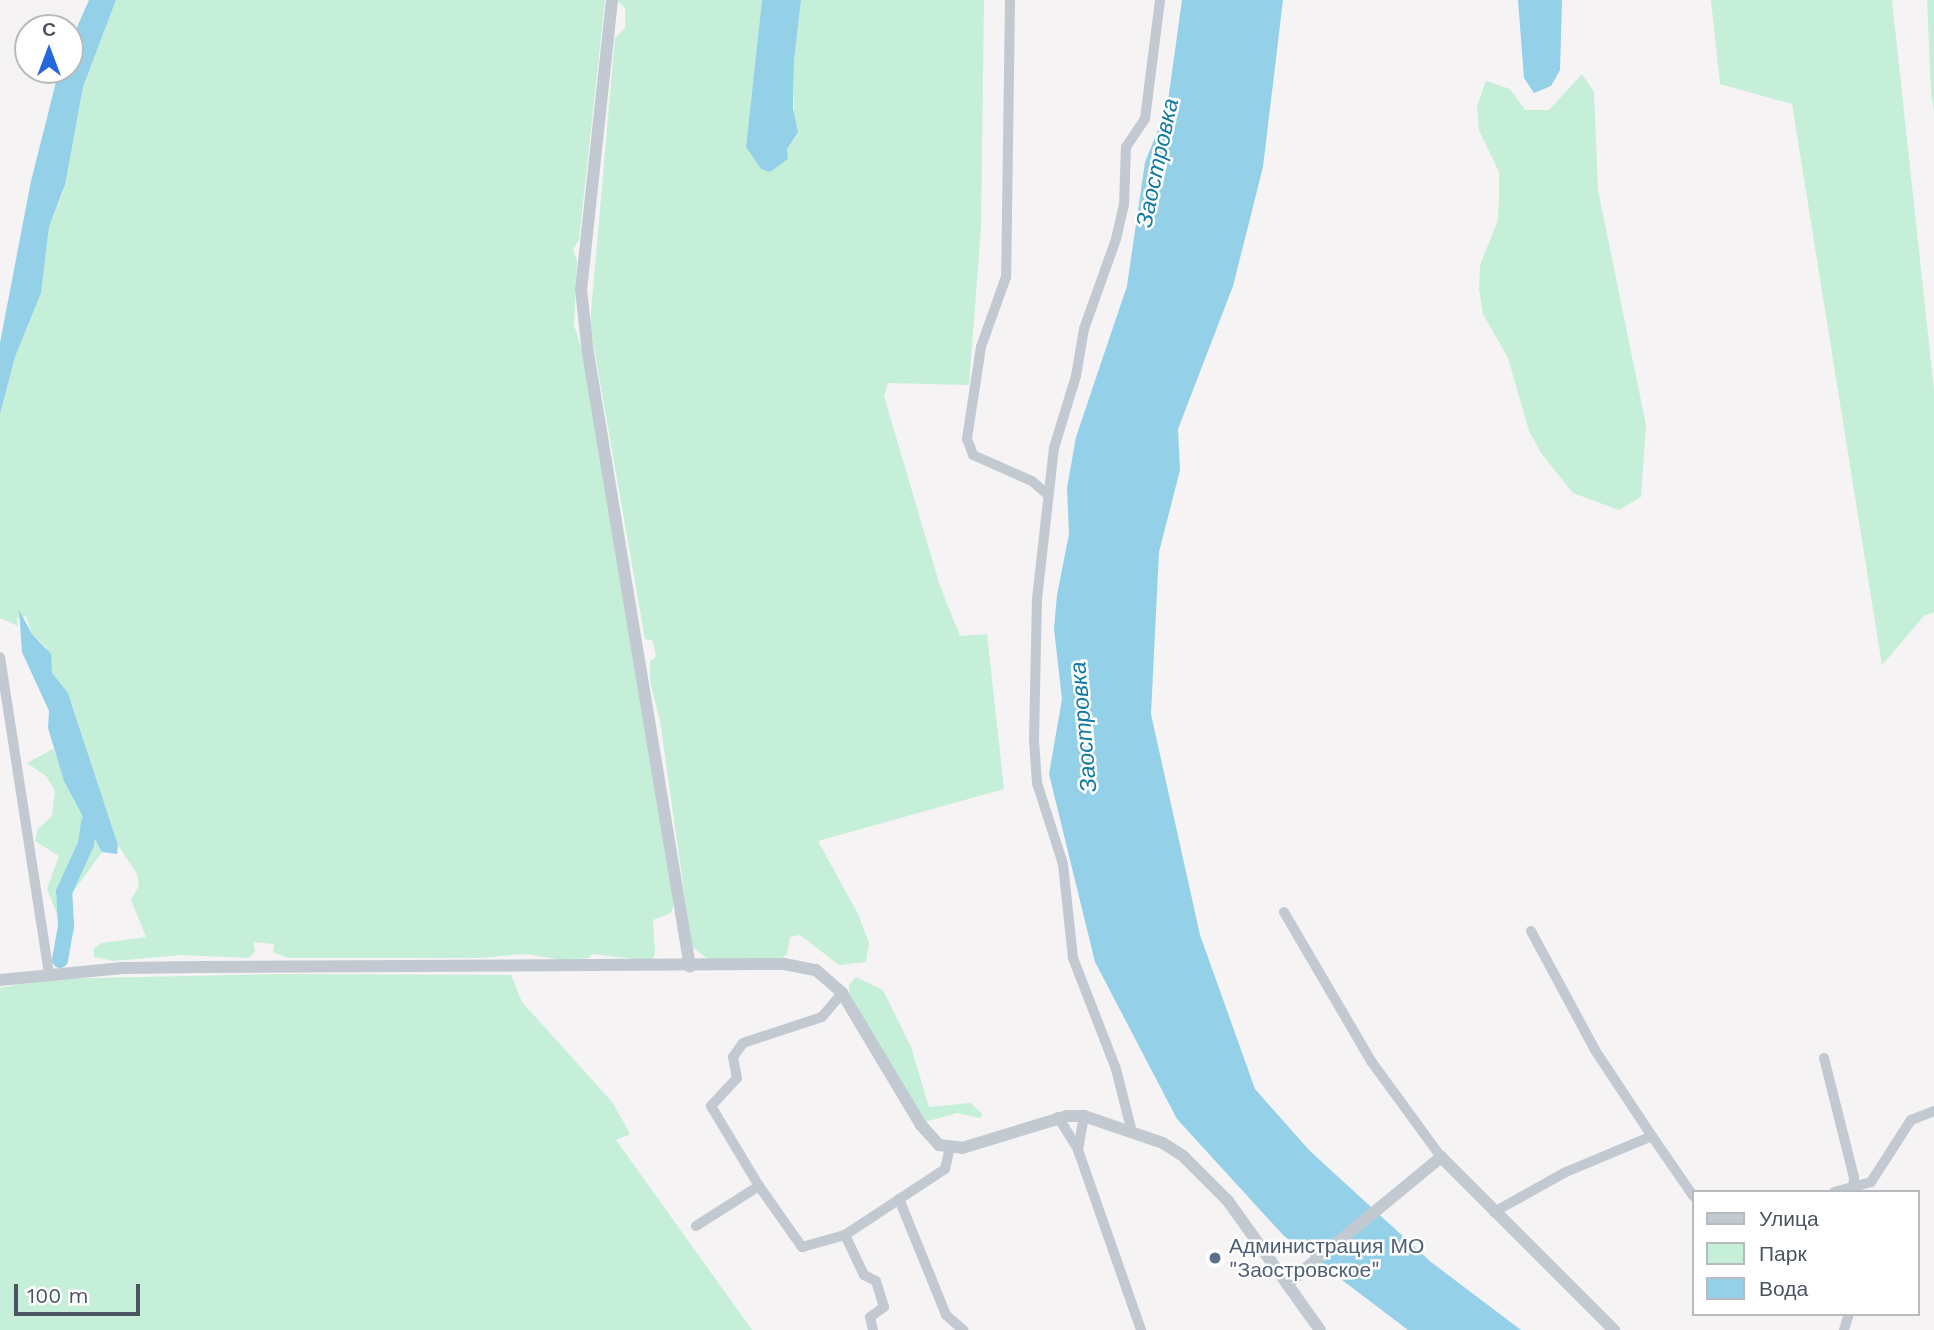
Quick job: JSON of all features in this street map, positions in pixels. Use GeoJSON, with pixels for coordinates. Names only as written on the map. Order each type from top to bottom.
{"type":"FeatureCollection","features":[{"type":"Feature","properties":{"kind":"street"},"geometry":{"type":"LineString","coordinates":[[612,0],[581,289],[588,353],[690,967]]}},
{"type":"Feature","properties":{"kind":"street"},"geometry":{"type":"LineString","coordinates":[[1010,0],[1006,277],[981,347],[967,439],[973,455],[1032,481],[1048,495]]}},
{"type":"Feature","properties":{"kind":"street"},"geometry":{"type":"LineString","coordinates":[[1132,1132],[1116,1069],[1073,958],[1063,864],[1037,783],[1037,599],[1058,425],[1124,205],[1126,146],[1145,119],[1160,0]]}},
{"type":"Feature","properties":{"kind":"street"},"geometry":{"type":"LineString","coordinates":[[0,657],[49,973]]}},
{"type":"Feature","properties":{"kind":"street"},"geometry":{"type":"LineString","coordinates":[[1284,912],[1371,1061],[1441,1157],[1614,1330]]}},
{"type":"Feature","properties":{"kind":"street"},"geometry":{"type":"LineString","coordinates":[[1531,931],[1595,1050],[1692,1194]]}},
{"type":"Feature","properties":{"kind":"street"},"geometry":{"type":"LineString","coordinates":[[0,980],[49,973],[202,967],[802,967],[828,978],[842,993],[921,1125],[939,1145],[950,1148],[1058,1117],[1084,1116],[1132,1132],[1184,1156],[1228,1201],[1320,1330]]}},
{"type":"Feature","properties":{"kind":"street"},"geometry":{"type":"LineString","coordinates":[[842,993],[822,1017],[743,1043],[733,1057],[737,1078],[711,1106],[759,1186],[802,1247],[845,1235],[945,1169],[950,1148]]}},
{"type":"Feature","properties":{"kind":"street"},"geometry":{"type":"LineString","coordinates":[[1824,1058],[1854,1177],[1853,1189],[1871,1182],[1911,1120],[1934,1111]]}},
{"type":"Feature","properties":{"kind":"street"},"geometry":{"type":"LineString","coordinates":[[1078,1150],[1084,1116]]}},
{"type":"Feature","properties":{"kind":"street"},"geometry":{"type":"LineString","coordinates":[[1058,1117],[1078,1150],[1141,1330]]}},
{"type":"Feature","properties":{"kind":"street"},"geometry":{"type":"LineString","coordinates":[[1494,1212],[1566,1172],[1652,1136]]}},
{"type":"Feature","properties":{"kind":"street"},"geometry":{"type":"LineString","coordinates":[[1287,1284],[1441,1157]]}},
{"type":"Feature","properties":{"kind":"street"},"geometry":{"type":"LineString","coordinates":[[696,1226],[759,1186]]}},
{"type":"Feature","properties":{"kind":"street"},"geometry":{"type":"LineString","coordinates":[[899,1199],[946,1315],[963,1330]]}},
{"type":"Feature","properties":{"kind":"street"},"geometry":{"type":"LineString","coordinates":[[845,1235],[864,1275],[876,1281],[884,1307],[870,1317],[873,1330]]}},
{"type":"Feature","properties":{"kind":"green space"},"geometry":{"type":"Polygon","coordinates":[[[116,0],[605,0],[579,240],[573,249],[577,260],[574,325],[583,354],[674,904],[671,913],[653,920],[655,953],[652,961],[592,954],[589,958],[563,960],[525,954],[481,958],[288,958],[273,952],[274,944],[253,942],[255,951],[249,958],[181,955],[114,961],[94,957],[94,948],[102,943],[146,937],[131,900],[139,886],[137,874],[118,845],[71,701],[52,673],[46,647],[32,634],[26,616],[17,618],[18,626],[0,618],[0,414],[15,357],[41,293],[49,227],[63,193],[83,87],[116,0]]]}},
{"type":"Feature","properties":{"kind":"green space"},"geometry":{"type":"Polygon","coordinates":[[[616,0],[762,0],[746,147],[761,169],[787,149],[794,136],[794,61],[801,0],[984,0],[981,228],[969,385],[888,383],[884,396],[940,586],[960,636],[987,634],[1004,789],[818,841],[858,914],[869,943],[866,962],[839,965],[800,935],[790,937],[787,954],[781,959],[708,959],[692,947],[660,721],[650,681],[650,661],[656,657],[653,641],[645,639],[590,324],[615,38],[625,28],[625,8],[616,0]]]}},
{"type":"Feature","properties":{"kind":"green space"},"geometry":{"type":"Polygon","coordinates":[[[1711,0],[1892,0],[1934,390],[1934,612],[1924,616],[1882,665],[1792,104],[1720,84],[1711,0]]]}},
{"type":"Feature","properties":{"kind":"green space"},"geometry":{"type":"Polygon","coordinates":[[[1927,0],[1934,0],[1934,113],[1931,91],[1927,0]]]}},
{"type":"Feature","properties":{"kind":"green space"},"geometry":{"type":"Polygon","coordinates":[[[1582,74],[1594,92],[1598,190],[1646,425],[1641,497],[1619,510],[1573,493],[1541,453],[1529,431],[1508,358],[1483,314],[1479,289],[1480,265],[1498,220],[1499,196],[1499,172],[1479,130],[1477,106],[1486,81],[1510,89],[1525,110],[1549,110],[1582,74]]]}},
{"type":"Feature","properties":{"kind":"green space"},"geometry":{"type":"Polygon","coordinates":[[[53,749],[102,852],[57,914],[47,889],[59,856],[35,841],[38,829],[52,816],[55,791],[46,776],[27,763],[53,749]]]}},
{"type":"Feature","properties":{"kind":"green space"},"geometry":{"type":"Polygon","coordinates":[[[281,974],[511,975],[522,1002],[613,1103],[630,1134],[616,1140],[752,1330],[0,1330],[0,988],[48,979],[281,974]]]}},
{"type":"Feature","properties":{"kind":"green space"},"geometry":{"type":"Polygon","coordinates":[[[856,977],[883,990],[911,1047],[929,1107],[970,1103],[983,1114],[980,1118],[957,1113],[925,1122],[850,996],[849,985],[856,977]]]}},
{"type":"Feature","properties":{"kind":"water"},"geometry":{"type":"Polygon","coordinates":[[[89,0],[116,0],[83,87],[65,185],[49,227],[41,293],[15,357],[0,414],[0,343],[31,181],[55,84],[84,84],[83,14],[89,0]]]}},
{"type":"Feature","properties":{"kind":"water"},"geometry":{"type":"Polygon","coordinates":[[[762,0],[801,0],[794,61],[793,108],[798,132],[787,149],[788,159],[770,172],[761,169],[746,147],[762,0]]]}},
{"type":"Feature","properties":{"kind":"water","name":"Заостровка"},"geometry":{"type":"Polygon","coordinates":[[[1182,0],[1283,0],[1263,167],[1233,286],[1178,429],[1180,470],[1159,552],[1151,714],[1200,935],[1255,1089],[1310,1151],[1431,1262],[1521,1330],[1408,1330],[1284,1236],[1177,1119],[1095,962],[1049,774],[1062,699],[1054,629],[1057,595],[1069,534],[1067,488],[1076,437],[1127,286],[1145,162],[1167,108],[1182,0]]]}},
{"type":"Feature","properties":{"kind":"water"},"geometry":{"type":"Polygon","coordinates":[[[1518,0],[1562,0],[1560,70],[1551,86],[1534,93],[1524,78],[1518,0]]]}},
{"type":"Feature","properties":{"kind":"water"},"geometry":{"type":"Polygon","coordinates":[[[19,610],[32,634],[51,654],[52,673],[68,693],[118,845],[117,854],[102,852],[64,781],[48,728],[49,711],[22,652],[19,610]]]}},
{"type":"Feature","properties":{"kind":"waterway"},"geometry":{"type":"LineString","coordinates":[[60,960],[66,926],[64,892],[86,844],[89,822]]}},
{"type":"Feature","properties":{"kind":"place","name":"Администрация МО \"Заостровское\""},"geometry":{"type":"Point","coordinates":[1215,1258]}}]}
